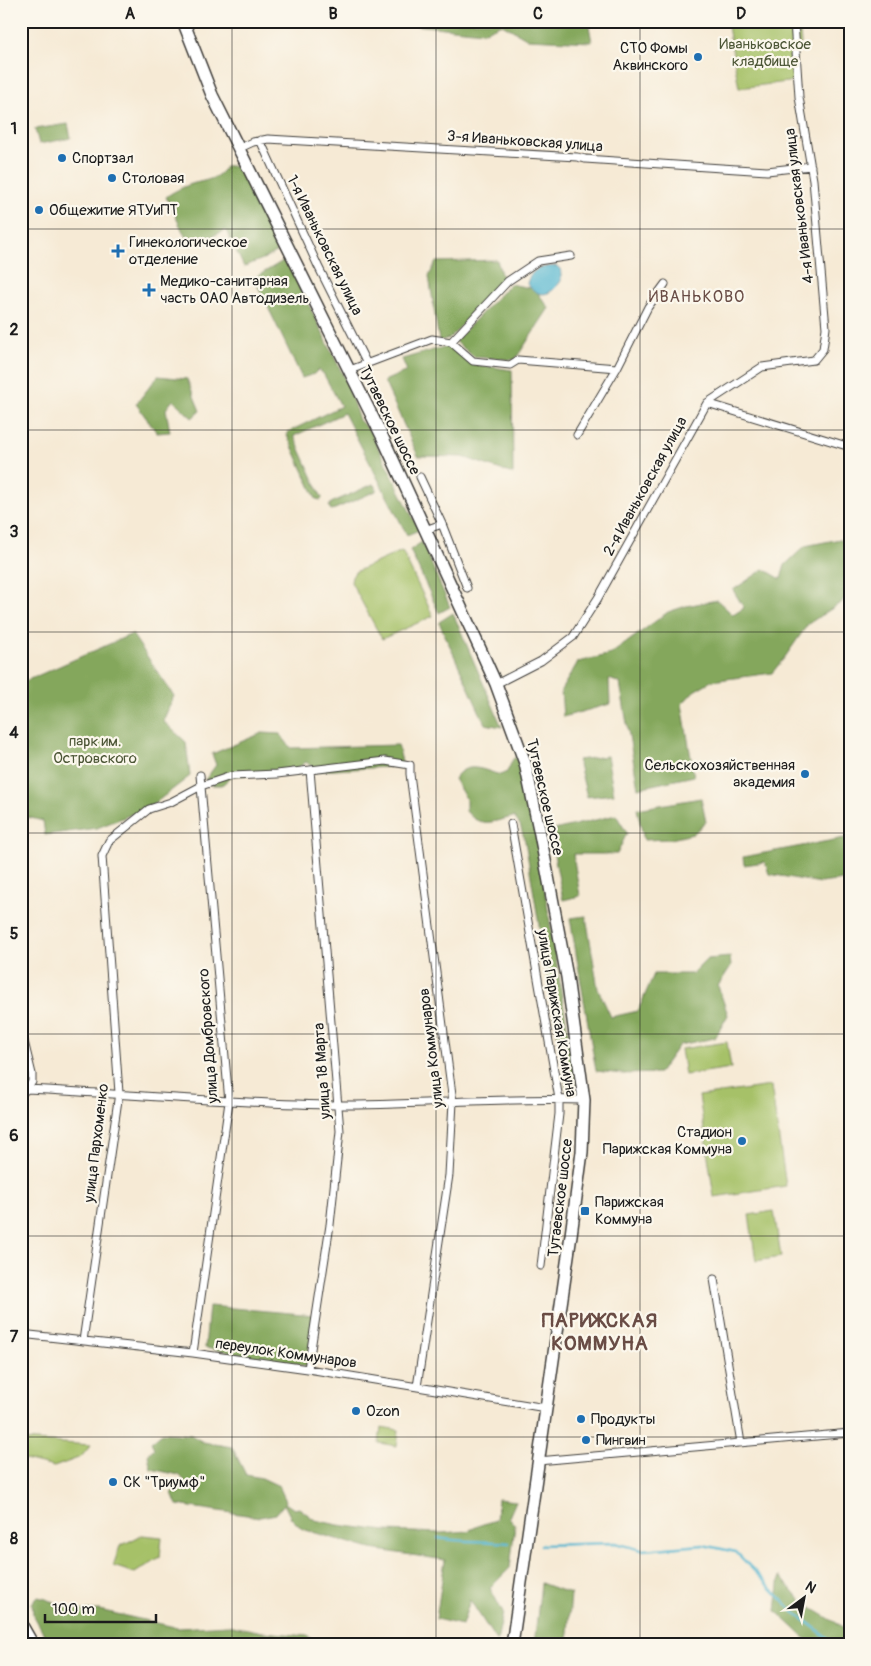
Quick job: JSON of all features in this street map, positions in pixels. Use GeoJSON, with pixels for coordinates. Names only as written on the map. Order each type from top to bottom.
{"type":"FeatureCollection","features":[{"type":"Feature","properties":{"kind":"main road","name":"Тутаевское шоссе"},"geometry":{"type":"LineString","coordinates":[[183,21],[208,86],[350,370],[496,684],[525,763],[538,822],[567,977],[584,1100],[582,1152],[512,1645]]}},
{"type":"Feature","properties":{"kind":"main road"},"geometry":{"type":"LineString","coordinates":[[21,1624],[33,1645]]}},
{"type":"Feature","properties":{"kind":"street","name":"4-я Иваньковская улица"},"geometry":{"type":"LineString","coordinates":[[794,21],[799,97],[811,166],[826,328]]}},
{"type":"Feature","properties":{"kind":"street","name":"3-я Иваньковская улица"},"geometry":{"type":"LineString","coordinates":[[238,149],[260,140],[577,157],[767,171],[811,166]]}},
{"type":"Feature","properties":{"kind":"street","name":"1-я Иваньковская улица"},"geometry":{"type":"LineString","coordinates":[[260,140],[318,266],[366,362]]}},
{"type":"Feature","properties":{"kind":"street"},"geometry":{"type":"LineString","coordinates":[[451,342],[508,281],[538,261],[571,256]]}},
{"type":"Feature","properties":{"kind":"street"},"geometry":{"type":"LineString","coordinates":[[577,435],[617,368],[648,307],[665,284]]}},
{"type":"Feature","properties":{"kind":"street","name":"2-я Иваньковская улица"},"geometry":{"type":"LineString","coordinates":[[496,684],[541,661],[573,636],[598,598],[707,403],[762,366],[814,360],[823,349],[826,328]]}},
{"type":"Feature","properties":{"kind":"street"},"geometry":{"type":"LineString","coordinates":[[350,370],[366,362],[432,339],[451,342],[473,361],[510,365],[518,360],[617,368]]}},
{"type":"Feature","properties":{"kind":"street"},"geometry":{"type":"LineString","coordinates":[[707,403],[850,448]]}},
{"type":"Feature","properties":{"kind":"street"},"geometry":{"type":"LineString","coordinates":[[420,476],[442,524],[467,588]]}},
{"type":"Feature","properties":{"kind":"street"},"geometry":{"type":"LineString","coordinates":[[426,530],[442,524]]}},
{"type":"Feature","properties":{"kind":"street","name":"улица Коммунаров"},"geometry":{"type":"LineString","coordinates":[[310,770],[385,761],[410,766],[452,1102],[449,1176],[417,1387]]}},
{"type":"Feature","properties":{"kind":"street"},"geometry":{"type":"LineString","coordinates":[[200,786],[232,776],[310,770]]}},
{"type":"Feature","properties":{"kind":"street","name":"улица 18 Марта"},"geometry":{"type":"LineString","coordinates":[[308,1369],[330,1225],[340,1131],[310,770]]}},
{"type":"Feature","properties":{"kind":"street","name":"улица Домбровского"},"geometry":{"type":"LineString","coordinates":[[193,1353],[229,1102],[200,775]]}},
{"type":"Feature","properties":{"kind":"street","name":"улица Пархоменко"},"geometry":{"type":"LineString","coordinates":[[83,1342],[119,1094],[102,856],[109,841],[149,809],[171,802],[200,786]]}},
{"type":"Feature","properties":{"kind":"street","name":"улица Парижская Коммуна"},"geometry":{"type":"LineString","coordinates":[[511,824],[559,1100],[559,1114],[541,1266]]}},
{"type":"Feature","properties":{"kind":"street"},"geometry":{"type":"LineString","coordinates":[[21,1029],[32,1074],[32,1082],[24,1092]]}},
{"type":"Feature","properties":{"kind":"street"},"geometry":{"type":"LineString","coordinates":[[24,1092],[119,1094],[229,1102],[339,1105],[584,1100]]}},
{"type":"Feature","properties":{"kind":"street"},"geometry":{"type":"LineString","coordinates":[[714,1279],[741,1443]]}},
{"type":"Feature","properties":{"kind":"street","name":"переулок Коммунаров"},"geometry":{"type":"LineString","coordinates":[[21,1334],[193,1353],[308,1369],[546,1408]]}},
{"type":"Feature","properties":{"kind":"street"},"geometry":{"type":"LineString","coordinates":[[538,1461],[850,1433]]}},
{"type":"Feature","properties":{"kind":"green space"},"geometry":{"type":"Polygon","coordinates":[[[588,21],[592,42],[528,39],[502,24],[483,32],[385,22],[588,21]]]}},
{"type":"Feature","properties":{"kind":"green space","name":"Иваньковское кладбище"},"geometry":{"type":"Polygon","coordinates":[[[727,21],[799,21],[801,44],[796,52],[795,81],[739,88],[727,21]]]}},
{"type":"Feature","properties":{"kind":"green space"},"geometry":{"type":"Polygon","coordinates":[[[68,124],[71,138],[39,144],[35,129],[68,124]]]}},
{"type":"Feature","properties":{"kind":"green space"},"geometry":{"type":"Polygon","coordinates":[[[226,166],[235,166],[247,183],[249,195],[258,204],[280,249],[244,267],[226,230],[190,246],[166,197],[184,187],[215,177],[226,166]]]}},
{"type":"Feature","properties":{"kind":"green space"},"geometry":{"type":"Polygon","coordinates":[[[497,260],[503,281],[450,338],[439,341],[429,276],[436,262],[497,260]]]}},
{"type":"Feature","properties":{"kind":"green space"},"geometry":{"type":"Polygon","coordinates":[[[283,261],[287,261],[289,264],[346,381],[359,420],[370,431],[419,530],[407,535],[344,413],[294,436],[322,498],[321,500],[316,499],[287,435],[288,432],[341,406],[323,373],[318,370],[314,374],[302,378],[254,278],[283,261]]]}},
{"type":"Feature","properties":{"kind":"green space"},"geometry":{"type":"Polygon","coordinates":[[[510,284],[535,289],[549,308],[515,360],[474,357],[455,341],[510,284]]]}},
{"type":"Feature","properties":{"kind":"green space"},"geometry":{"type":"Polygon","coordinates":[[[451,345],[472,364],[512,370],[513,474],[463,457],[418,456],[384,381],[407,371],[402,359],[451,345]]]}},
{"type":"Feature","properties":{"kind":"green space"},"geometry":{"type":"Polygon","coordinates":[[[158,376],[187,379],[200,411],[192,418],[173,400],[166,409],[170,432],[157,433],[136,404],[158,376]]]}},
{"type":"Feature","properties":{"kind":"green space"},"geometry":{"type":"Polygon","coordinates":[[[373,484],[376,486],[376,491],[335,509],[331,510],[329,507],[331,503],[373,484]]]}},
{"type":"Feature","properties":{"kind":"green space"},"geometry":{"type":"Polygon","coordinates":[[[840,539],[850,549],[850,588],[842,602],[808,624],[772,673],[711,681],[694,691],[682,704],[694,776],[638,788],[620,683],[609,679],[610,704],[563,717],[561,690],[578,662],[611,654],[668,612],[686,606],[717,600],[733,615],[744,608],[733,590],[764,569],[781,579],[785,565],[805,546],[840,539]]]}},
{"type":"Feature","properties":{"kind":"green space"},"geometry":{"type":"Polygon","coordinates":[[[422,542],[450,607],[439,613],[410,550],[422,542]]]}},
{"type":"Feature","properties":{"kind":"green space"},"geometry":{"type":"Polygon","coordinates":[[[402,551],[433,616],[382,639],[351,582],[352,577],[355,572],[402,551]]]}},
{"type":"Feature","properties":{"kind":"green space"},"geometry":{"type":"Polygon","coordinates":[[[453,613],[502,727],[485,724],[439,622],[453,613]]]}},
{"type":"Feature","properties":{"kind":"green space","name":"парк им. Островского"},"geometry":{"type":"Polygon","coordinates":[[[132,634],[174,696],[163,721],[186,742],[190,776],[150,807],[97,828],[45,835],[43,821],[27,817],[21,822],[21,683],[132,634]]]}},
{"type":"Feature","properties":{"kind":"green space"},"geometry":{"type":"Polygon","coordinates":[[[262,733],[280,734],[291,748],[398,745],[403,766],[318,771],[306,762],[294,771],[232,776],[222,785],[212,785],[205,780],[216,765],[212,754],[262,733]]]}},
{"type":"Feature","properties":{"kind":"green space"},"geometry":{"type":"Polygon","coordinates":[[[607,756],[614,794],[587,797],[578,760],[607,756]]]}},
{"type":"Feature","properties":{"kind":"green space"},"geometry":{"type":"Polygon","coordinates":[[[516,757],[521,765],[534,823],[577,1089],[575,1095],[568,1095],[566,1086],[525,841],[520,825],[514,817],[483,822],[472,817],[466,811],[466,799],[454,779],[459,773],[470,768],[482,769],[500,775],[507,772],[513,759],[516,757]]]}},
{"type":"Feature","properties":{"kind":"green space"},"geometry":{"type":"Polygon","coordinates":[[[701,798],[706,822],[693,834],[671,839],[644,840],[637,809],[701,798]]]}},
{"type":"Feature","properties":{"kind":"green space"},"geometry":{"type":"Polygon","coordinates":[[[616,815],[627,833],[617,854],[573,854],[580,896],[563,900],[551,839],[554,830],[616,815]]]}},
{"type":"Feature","properties":{"kind":"green space"},"geometry":{"type":"Polygon","coordinates":[[[850,837],[850,879],[821,883],[769,874],[765,862],[744,865],[743,857],[850,837]]]}},
{"type":"Feature","properties":{"kind":"green space"},"geometry":{"type":"Polygon","coordinates":[[[586,916],[598,989],[611,1017],[638,1011],[654,974],[692,974],[707,959],[730,957],[731,966],[718,986],[728,1015],[715,1038],[679,1045],[659,1073],[623,1074],[596,1071],[570,918],[586,916]]]}},
{"type":"Feature","properties":{"kind":"green space"},"geometry":{"type":"Polygon","coordinates":[[[727,1042],[731,1068],[685,1075],[681,1049],[727,1042]]]}},
{"type":"Feature","properties":{"kind":"green space","name":"Стадион Парижская Коммуна"},"geometry":{"type":"Polygon","coordinates":[[[771,1086],[786,1186],[714,1197],[699,1096],[771,1086]]]}},
{"type":"Feature","properties":{"kind":"green space"},"geometry":{"type":"Polygon","coordinates":[[[774,1211],[781,1257],[756,1261],[749,1215],[774,1211]]]}},
{"type":"Feature","properties":{"kind":"green space"},"geometry":{"type":"Polygon","coordinates":[[[209,1306],[314,1315],[307,1366],[205,1348],[209,1306]]]}},
{"type":"Feature","properties":{"kind":"green space"},"geometry":{"type":"Polygon","coordinates":[[[381,1427],[399,1430],[397,1446],[379,1443],[381,1427]]]}},
{"type":"Feature","properties":{"kind":"green space"},"geometry":{"type":"Polygon","coordinates":[[[162,1433],[191,1435],[203,1442],[232,1447],[246,1475],[262,1478],[279,1486],[286,1501],[285,1503],[294,1509],[299,1508],[315,1520],[338,1525],[386,1531],[441,1533],[468,1531],[496,1520],[498,1499],[516,1501],[509,1517],[515,1525],[510,1568],[490,1588],[503,1613],[497,1642],[470,1600],[462,1625],[436,1619],[445,1560],[371,1549],[302,1529],[291,1518],[284,1504],[276,1514],[260,1517],[177,1505],[172,1493],[185,1481],[179,1475],[151,1469],[148,1455],[154,1448],[151,1442],[162,1433]]]}},
{"type":"Feature","properties":{"kind":"green space"},"geometry":{"type":"Polygon","coordinates":[[[21,1440],[91,1445],[81,1457],[54,1467],[21,1459],[21,1440]]]}},
{"type":"Feature","properties":{"kind":"green space"},"geometry":{"type":"Polygon","coordinates":[[[142,1535],[162,1537],[160,1557],[135,1573],[113,1566],[120,1546],[142,1535]]]}},
{"type":"Feature","properties":{"kind":"green space"},"geometry":{"type":"Polygon","coordinates":[[[780,1576],[803,1603],[850,1631],[850,1645],[812,1645],[776,1611],[780,1576]]]}},
{"type":"Feature","properties":{"kind":"green space"},"geometry":{"type":"Polygon","coordinates":[[[541,1583],[571,1594],[567,1645],[534,1645],[541,1583]]]}},
{"type":"Feature","properties":{"kind":"green space"},"geometry":{"type":"Polygon","coordinates":[[[38,1597],[63,1607],[84,1611],[99,1610],[179,1628],[227,1625],[263,1632],[307,1636],[320,1645],[50,1645],[33,1614],[32,1603],[38,1597]]]}},
{"type":"Feature","properties":{"kind":"water"},"geometry":{"type":"Polygon","coordinates":[[[557,266],[561,270],[561,281],[553,290],[541,294],[527,284],[531,274],[538,269],[557,266]]]}},
{"type":"Feature","properties":{"kind":"waterway"},"geometry":{"type":"LineString","coordinates":[[438,1538],[509,1543]]}},
{"type":"Feature","properties":{"kind":"waterway"},"geometry":{"type":"LineString","coordinates":[[541,1545],[615,1543],[642,1550],[703,1545],[736,1552],[794,1612],[837,1645]]}},
{"type":"Feature","properties":{"kind":"place","name":"СТО Фомы Аквинского"},"geometry":{"type":"Point","coordinates":[698,57]}},
{"type":"Feature","properties":{"kind":"place","name":"Спортзал"},"geometry":{"type":"Point","coordinates":[62,158]}},
{"type":"Feature","properties":{"kind":"place","name":"Столовая"},"geometry":{"type":"Point","coordinates":[112,178]}},
{"type":"Feature","properties":{"kind":"place","name":"Общежитие ЯТУиПТ"},"geometry":{"type":"Point","coordinates":[39,210]}},
{"type":"Feature","properties":{"kind":"place","name":"Гинекологическое отделение"},"geometry":{"type":"Point","coordinates":[118,251]}},
{"type":"Feature","properties":{"kind":"place","name":"Медико-санитарная часть ОАО Автодизель"},"geometry":{"type":"Point","coordinates":[149,290]}},
{"type":"Feature","properties":{"kind":"place","name":"Сельскохозяйственная академия"},"geometry":{"type":"Point","coordinates":[805,774]}},
{"type":"Feature","properties":{"kind":"place","name":"Стадион Парижская Коммуна"},"geometry":{"type":"Point","coordinates":[742,1141]}},
{"type":"Feature","properties":{"kind":"place","name":"Парижская Коммуна"},"geometry":{"type":"Point","coordinates":[585,1211]}},
{"type":"Feature","properties":{"kind":"place","name":"Ozon"},"geometry":{"type":"Point","coordinates":[356,1411]}},
{"type":"Feature","properties":{"kind":"place","name":"Продукты"},"geometry":{"type":"Point","coordinates":[581,1419]}},
{"type":"Feature","properties":{"kind":"place","name":"Пингвин"},"geometry":{"type":"Point","coordinates":[586,1440]}},
{"type":"Feature","properties":{"kind":"place","name":"СК \"Триумф\""},"geometry":{"type":"Point","coordinates":[113,1482]}},
{"type":"Feature","properties":{"kind":"district","name":"ИВАНЬКОВО"},"geometry":{"type":"Point","coordinates":[697,296]}},
{"type":"Feature","properties":{"kind":"district","name":"ПАРИЖСКАЯ КОММУНА"},"geometry":{"type":"Point","coordinates":[600,1332]}}]}
